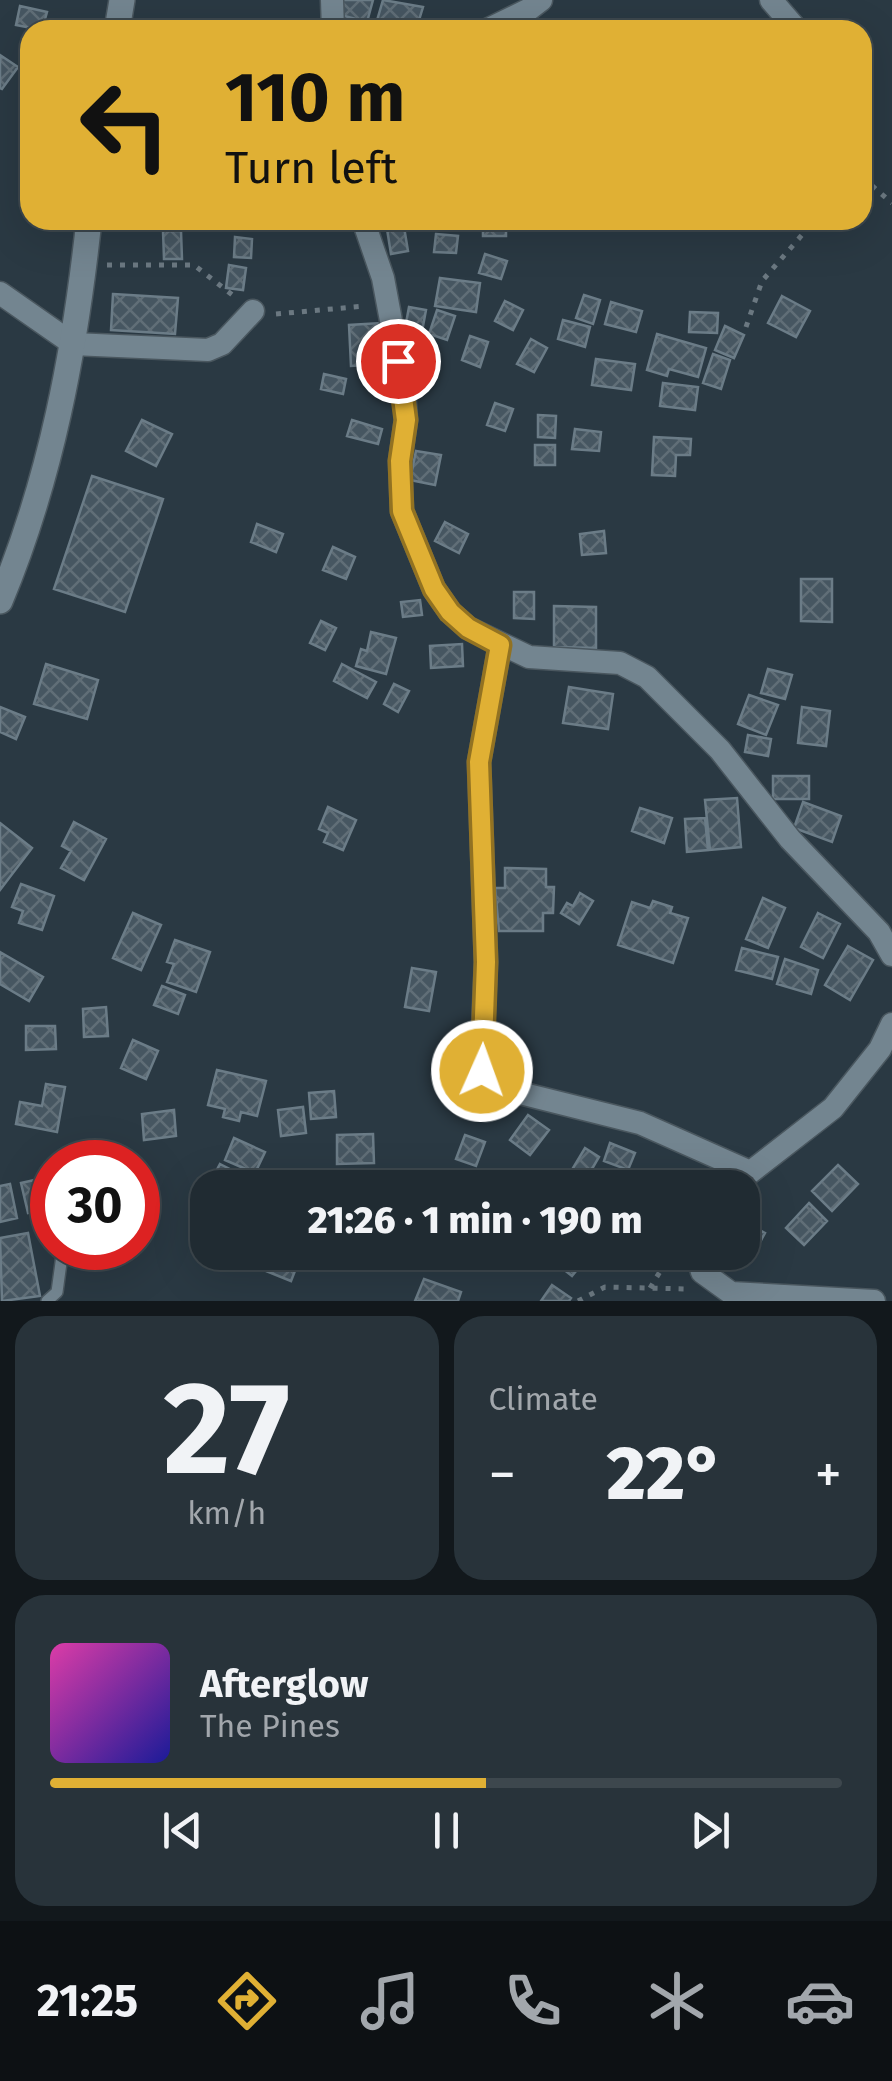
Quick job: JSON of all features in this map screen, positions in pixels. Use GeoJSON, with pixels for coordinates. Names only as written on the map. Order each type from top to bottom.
{"type":"FeatureCollection","features":[{"type":"Feature","properties":{"kind":"main road"},"geometry":{"type":"LineString","coordinates":[[0,601],[47,468],[73,344],[88,230]]}},
{"type":"Feature","properties":{"kind":"street"},"geometry":{"type":"LineString","coordinates":[[508,20],[540,0]]}},
{"type":"Feature","properties":{"kind":"street"},"geometry":{"type":"LineString","coordinates":[[771,0],[788,20]]}},
{"type":"Feature","properties":{"kind":"street"},"geometry":{"type":"LineString","coordinates":[[367,230],[388,302],[405,405],[400,461],[402,511],[434,589],[450,612],[468,628],[529,657],[620,664],[647,677],[720,750],[790,839],[879,932],[892,954]]}},
{"type":"Feature","properties":{"kind":"street"},"geometry":{"type":"LineString","coordinates":[[0,293],[73,344],[208,350],[222,344],[253,311]]}},
{"type":"Feature","properties":{"kind":"street"},"geometry":{"type":"LineString","coordinates":[[500,645],[479,762],[486,962],[482,1071],[492,1086],[640,1123],[723,1170]]}},
{"type":"Feature","properties":{"kind":"street"},"geometry":{"type":"LineString","coordinates":[[751,1170],[834,1108],[861,1076],[892,1024]]}},
{"type":"Feature","properties":{"kind":"street"},"geometry":{"type":"LineString","coordinates":[[701,1270],[730,1293],[874,1301]]}},
{"type":"Feature","properties":{"kind":"lane"},"geometry":{"type":"LineString","coordinates":[[47,1301],[57,1292],[60,1270]]}},
{"type":"Feature","properties":{"kind":"path"},"geometry":{"type":"LineString","coordinates":[[872,187],[892,204]]}},
{"type":"Feature","properties":{"kind":"path"},"geometry":{"type":"LineString","coordinates":[[746,328],[762,282],[806,230]]}},
{"type":"Feature","properties":{"kind":"path"},"geometry":{"type":"LineString","coordinates":[[84,265],[194,265],[253,311],[277,314],[388,302]]}},
{"type":"Feature","properties":{"kind":"path"},"geometry":{"type":"LineString","coordinates":[[650,1288],[661,1270]]}},
{"type":"Feature","properties":{"kind":"path"},"geometry":{"type":"LineString","coordinates":[[578,1301],[605,1288],[722,1288]]}},
{"type":"Feature","properties":{"kind":"building"},"geometry":{"type":"Polygon","coordinates":[[[341,0],[373,0],[368,20],[337,14],[341,0]]]}},
{"type":"Feature","properties":{"kind":"building"},"geometry":{"type":"Polygon","coordinates":[[[383,0],[423,7],[419,20],[377,20],[383,0]]]}},
{"type":"Feature","properties":{"kind":"building"},"geometry":{"type":"Polygon","coordinates":[[[20,6],[47,12],[45,20],[20,20],[20,26],[16,25],[20,6]]]}},
{"type":"Feature","properties":{"kind":"building"},"geometry":{"type":"Polygon","coordinates":[[[0,55],[18,67],[2,89],[0,88],[0,55]]]}},
{"type":"Feature","properties":{"kind":"building"},"geometry":{"type":"Polygon","coordinates":[[[387,230],[404,230],[408,251],[391,254],[387,230]]]}},
{"type":"Feature","properties":{"kind":"building"},"geometry":{"type":"Polygon","coordinates":[[[483,230],[506,230],[506,236],[483,236],[483,230]]]}},
{"type":"Feature","properties":{"kind":"building"},"geometry":{"type":"Polygon","coordinates":[[[163,231],[181,231],[182,259],[164,259],[163,231]]]}},
{"type":"Feature","properties":{"kind":"building"},"geometry":{"type":"Polygon","coordinates":[[[436,234],[458,236],[456,253],[434,252],[436,234]]]}},
{"type":"Feature","properties":{"kind":"building"},"geometry":{"type":"Polygon","coordinates":[[[235,237],[252,239],[251,258],[234,257],[235,237]]]}},
{"type":"Feature","properties":{"kind":"building"},"geometry":{"type":"Polygon","coordinates":[[[485,254],[507,261],[501,279],[479,273],[485,254]]]}},
{"type":"Feature","properties":{"kind":"building"},"geometry":{"type":"Polygon","coordinates":[[[229,265],[246,268],[243,290],[226,288],[229,265]]]}},
{"type":"Feature","properties":{"kind":"building"},"geometry":{"type":"Polygon","coordinates":[[[440,278],[480,283],[476,312],[435,306],[440,278]]]}},
{"type":"Feature","properties":{"kind":"building"},"geometry":{"type":"Polygon","coordinates":[[[113,294],[178,298],[175,334],[111,330],[113,294]]]}},
{"type":"Feature","properties":{"kind":"building"},"geometry":{"type":"Polygon","coordinates":[[[584,295],[600,300],[593,324],[576,318],[584,295]]]}},
{"type":"Feature","properties":{"kind":"building"},"geometry":{"type":"Polygon","coordinates":[[[782,296],[810,311],[796,337],[768,323],[782,296]]]}},
{"type":"Feature","properties":{"kind":"building"},"geometry":{"type":"Polygon","coordinates":[[[505,301],[523,310],[513,330],[495,321],[505,301]]]}},
{"type":"Feature","properties":{"kind":"building"},"geometry":{"type":"Polygon","coordinates":[[[611,302],[642,311],[636,332],[605,324],[611,302]]]}},
{"type":"Feature","properties":{"kind":"building"},"geometry":{"type":"Polygon","coordinates":[[[409,307],[426,310],[421,337],[404,334],[409,307]]]}},
{"type":"Feature","properties":{"kind":"building"},"geometry":{"type":"Polygon","coordinates":[[[437,310],[455,316],[447,340],[429,334],[437,310]]]}},
{"type":"Feature","properties":{"kind":"building"},"geometry":{"type":"Polygon","coordinates":[[[690,312],[718,313],[717,333],[689,332],[690,312]]]}},
{"type":"Feature","properties":{"kind":"building"},"geometry":{"type":"Polygon","coordinates":[[[563,320],[590,327],[585,347],[558,339],[563,320]]]}},
{"type":"Feature","properties":{"kind":"building"},"geometry":{"type":"Polygon","coordinates":[[[381,323],[383,364],[351,366],[349,325],[381,323]]]}},
{"type":"Feature","properties":{"kind":"building"},"geometry":{"type":"Polygon","coordinates":[[[725,326],[744,335],[734,358],[715,350],[725,326]]]}},
{"type":"Feature","properties":{"kind":"building"},"geometry":{"type":"Polygon","coordinates":[[[657,334],[706,348],[698,377],[669,369],[667,376],[647,370],[657,334]]]}},
{"type":"Feature","properties":{"kind":"building"},"geometry":{"type":"Polygon","coordinates":[[[470,336],[488,342],[480,367],[462,360],[470,336]]]}},
{"type":"Feature","properties":{"kind":"building"},"geometry":{"type":"Polygon","coordinates":[[[531,339],[547,348],[534,372],[517,364],[531,339]]]}},
{"type":"Feature","properties":{"kind":"building"},"geometry":{"type":"Polygon","coordinates":[[[713,354],[730,360],[721,389],[703,383],[713,354]]]}},
{"type":"Feature","properties":{"kind":"building"},"geometry":{"type":"Polygon","coordinates":[[[596,359],[635,364],[631,390],[592,385],[596,359]]]}},
{"type":"Feature","properties":{"kind":"building"},"geometry":{"type":"Polygon","coordinates":[[[324,374],[346,379],[343,394],[321,389],[324,374]]]}},
{"type":"Feature","properties":{"kind":"building"},"geometry":{"type":"Polygon","coordinates":[[[663,383],[698,387],[695,410],[660,406],[663,383]]]}},
{"type":"Feature","properties":{"kind":"building"},"geometry":{"type":"Polygon","coordinates":[[[495,403],[513,409],[505,431],[487,425],[495,403]]]}},
{"type":"Feature","properties":{"kind":"building"},"geometry":{"type":"Polygon","coordinates":[[[538,415],[556,416],[555,438],[538,437],[538,415]]]}},
{"type":"Feature","properties":{"kind":"building"},"geometry":{"type":"Polygon","coordinates":[[[142,420],[172,434],[156,466],[126,451],[142,420]]]}},
{"type":"Feature","properties":{"kind":"building"},"geometry":{"type":"Polygon","coordinates":[[[352,420],[382,429],[378,444],[347,436],[352,420]]]}},
{"type":"Feature","properties":{"kind":"building"},"geometry":{"type":"Polygon","coordinates":[[[575,429],[601,432],[599,451],[572,449],[575,429]]]}},
{"type":"Feature","properties":{"kind":"building"},"geometry":{"type":"Polygon","coordinates":[[[654,437],[691,439],[690,455],[676,455],[675,476],[652,475],[654,437]]]}},
{"type":"Feature","properties":{"kind":"building"},"geometry":{"type":"Polygon","coordinates":[[[535,445],[555,445],[555,465],[535,465],[535,445]]]}},
{"type":"Feature","properties":{"kind":"building"},"geometry":{"type":"Polygon","coordinates":[[[416,451],[441,455],[435,485],[410,480],[416,451]]]}},
{"type":"Feature","properties":{"kind":"building"},"geometry":{"type":"Polygon","coordinates":[[[92,476],[163,499],[125,612],[54,589],[92,476]]]}},
{"type":"Feature","properties":{"kind":"building"},"geometry":{"type":"Polygon","coordinates":[[[445,522],[468,534],[459,553],[435,541],[445,522]]]}},
{"type":"Feature","properties":{"kind":"building"},"geometry":{"type":"Polygon","coordinates":[[[257,524],[283,534],[276,552],[251,542],[257,524]]]}},
{"type":"Feature","properties":{"kind":"building"},"geometry":{"type":"Polygon","coordinates":[[[604,531],[606,553],[582,555],[580,534],[604,531]]]}},
{"type":"Feature","properties":{"kind":"building"},"geometry":{"type":"Polygon","coordinates":[[[333,547],[355,557],[346,579],[323,570],[333,547]]]}},
{"type":"Feature","properties":{"kind":"building"},"geometry":{"type":"Polygon","coordinates":[[[801,579],[832,579],[832,622],[801,621],[801,579]]]}},
{"type":"Feature","properties":{"kind":"building"},"geometry":{"type":"Polygon","coordinates":[[[514,592],[534,592],[534,619],[514,618],[514,592]]]}},
{"type":"Feature","properties":{"kind":"building"},"geometry":{"type":"Polygon","coordinates":[[[420,600],[422,615],[403,617],[401,602],[420,600]]]}},
{"type":"Feature","properties":{"kind":"building"},"geometry":{"type":"Polygon","coordinates":[[[554,606],[596,607],[596,648],[554,647],[554,606]]]}},
{"type":"Feature","properties":{"kind":"building"},"geometry":{"type":"Polygon","coordinates":[[[321,621],[336,628],[325,650],[310,643],[321,621]]]}},
{"type":"Feature","properties":{"kind":"building"},"geometry":{"type":"Polygon","coordinates":[[[371,632],[396,638],[386,674],[356,666],[361,649],[367,651],[371,632]]]}},
{"type":"Feature","properties":{"kind":"building"},"geometry":{"type":"Polygon","coordinates":[[[462,644],[463,666],[431,668],[430,646],[462,644]]]}},
{"type":"Feature","properties":{"kind":"building"},"geometry":{"type":"Polygon","coordinates":[[[46,664],[98,680],[87,719],[34,704],[46,664]]]}},
{"type":"Feature","properties":{"kind":"building"},"geometry":{"type":"Polygon","coordinates":[[[342,664],[376,682],[367,698],[334,681],[342,664]]]}},
{"type":"Feature","properties":{"kind":"building"},"geometry":{"type":"Polygon","coordinates":[[[768,669],[792,675],[785,699],[761,693],[768,669]]]}},
{"type":"Feature","properties":{"kind":"building"},"geometry":{"type":"Polygon","coordinates":[[[394,684],[409,691],[398,712],[384,704],[394,684]]]}},
{"type":"Feature","properties":{"kind":"building"},"geometry":{"type":"Polygon","coordinates":[[[569,687],[613,694],[608,729],[563,723],[569,687]]]}},
{"type":"Feature","properties":{"kind":"building"},"geometry":{"type":"Polygon","coordinates":[[[749,695],[778,705],[766,735],[738,724],[749,695]]]}},
{"type":"Feature","properties":{"kind":"building"},"geometry":{"type":"Polygon","coordinates":[[[0,707],[25,717],[16,739],[0,732],[0,707]]]}},
{"type":"Feature","properties":{"kind":"building"},"geometry":{"type":"Polygon","coordinates":[[[802,707],[830,711],[826,746],[798,743],[802,707]]]}},
{"type":"Feature","properties":{"kind":"building"},"geometry":{"type":"Polygon","coordinates":[[[748,735],[771,739],[768,756],[745,752],[748,735]]]}},
{"type":"Feature","properties":{"kind":"building"},"geometry":{"type":"Polygon","coordinates":[[[773,776],[809,776],[809,799],[773,799],[773,776]]]}},
{"type":"Feature","properties":{"kind":"building"},"geometry":{"type":"Polygon","coordinates":[[[737,798],[741,847],[710,850],[705,800],[737,798]]]}},
{"type":"Feature","properties":{"kind":"building"},"geometry":{"type":"Polygon","coordinates":[[[803,802],[841,816],[832,842],[794,828],[803,802]]]}},
{"type":"Feature","properties":{"kind":"building"},"geometry":{"type":"Polygon","coordinates":[[[328,807],[356,820],[343,850],[324,842],[328,833],[319,829],[328,807]]]}},
{"type":"Feature","properties":{"kind":"building"},"geometry":{"type":"Polygon","coordinates":[[[640,808],[672,818],[664,843],[632,831],[640,808]]]}},
{"type":"Feature","properties":{"kind":"building"},"geometry":{"type":"Polygon","coordinates":[[[705,818],[708,850],[687,852],[685,819],[705,818]]]}},
{"type":"Feature","properties":{"kind":"building"},"geometry":{"type":"Polygon","coordinates":[[[74,822],[106,839],[84,880],[61,868],[71,851],[62,846],[74,822]]]}},
{"type":"Feature","properties":{"kind":"building"},"geometry":{"type":"Polygon","coordinates":[[[0,823],[32,848],[0,890],[0,823]]]}},
{"type":"Feature","properties":{"kind":"building"},"geometry":{"type":"Polygon","coordinates":[[[505,868],[546,869],[546,887],[554,887],[553,913],[543,913],[543,931],[499,931],[495,888],[505,888],[505,868]]]}},
{"type":"Feature","properties":{"kind":"building"},"geometry":{"type":"Polygon","coordinates":[[[21,884],[54,896],[42,930],[19,923],[23,911],[12,907],[21,884]]]}},
{"type":"Feature","properties":{"kind":"building"},"geometry":{"type":"Polygon","coordinates":[[[580,893],[593,901],[579,924],[561,913],[567,903],[573,906],[580,893]]]}},
{"type":"Feature","properties":{"kind":"building"},"geometry":{"type":"Polygon","coordinates":[[[763,898],[785,908],[768,948],[746,939],[763,898]]]}},
{"type":"Feature","properties":{"kind":"building"},"geometry":{"type":"Polygon","coordinates":[[[653,901],[672,907],[670,913],[688,918],[673,963],[618,945],[632,902],[650,908],[653,901]]]}},
{"type":"Feature","properties":{"kind":"building"},"geometry":{"type":"Polygon","coordinates":[[[133,913],[161,925],[141,970],[113,958],[133,913]]]}},
{"type":"Feature","properties":{"kind":"building"},"geometry":{"type":"Polygon","coordinates":[[[818,913],[840,924],[823,958],[801,947],[818,913]]]}},
{"type":"Feature","properties":{"kind":"building"},"geometry":{"type":"Polygon","coordinates":[[[175,940],[210,952],[196,992],[167,982],[174,964],[167,962],[175,940]]]}},
{"type":"Feature","properties":{"kind":"building"},"geometry":{"type":"Polygon","coordinates":[[[848,946],[873,960],[850,1000],[825,985],[848,946]]]}},
{"type":"Feature","properties":{"kind":"building"},"geometry":{"type":"Polygon","coordinates":[[[742,948],[778,957],[772,979],[736,970],[742,948]]]}},
{"type":"Feature","properties":{"kind":"building"},"geometry":{"type":"Polygon","coordinates":[[[0,952],[43,977],[29,1001],[0,984],[0,952]]]}},
{"type":"Feature","properties":{"kind":"building"},"geometry":{"type":"Polygon","coordinates":[[[785,959],[818,970],[811,994],[777,984],[785,959]]]}},
{"type":"Feature","properties":{"kind":"building"},"geometry":{"type":"Polygon","coordinates":[[[412,968],[436,972],[429,1011],[405,1007],[412,968]]]}},
{"type":"Feature","properties":{"kind":"building"},"geometry":{"type":"Polygon","coordinates":[[[162,986],[185,995],[178,1014],[154,1005],[162,986]]]}},
{"type":"Feature","properties":{"kind":"building"},"geometry":{"type":"Polygon","coordinates":[[[106,1007],[108,1036],[84,1037],[83,1009],[106,1007]]]}},
{"type":"Feature","properties":{"kind":"building"},"geometry":{"type":"Polygon","coordinates":[[[26,1026],[55,1026],[56,1049],[26,1050],[26,1026]]]}},
{"type":"Feature","properties":{"kind":"building"},"geometry":{"type":"Polygon","coordinates":[[[133,1040],[158,1051],[146,1079],[121,1068],[133,1040]]]}},
{"type":"Feature","properties":{"kind":"building"},"geometry":{"type":"Polygon","coordinates":[[[217,1070],[266,1081],[257,1116],[241,1112],[239,1121],[223,1117],[225,1109],[208,1105],[217,1070]]]}},
{"type":"Feature","properties":{"kind":"building"},"geometry":{"type":"Polygon","coordinates":[[[46,1084],[65,1087],[57,1132],[16,1124],[20,1102],[42,1106],[46,1084]]]}},
{"type":"Feature","properties":{"kind":"building"},"geometry":{"type":"Polygon","coordinates":[[[334,1091],[336,1117],[311,1119],[309,1093],[334,1091]]]}},
{"type":"Feature","properties":{"kind":"building"},"geometry":{"type":"Polygon","coordinates":[[[303,1107],[306,1133],[281,1136],[278,1110],[303,1107]]]}},
{"type":"Feature","properties":{"kind":"building"},"geometry":{"type":"Polygon","coordinates":[[[174,1110],[176,1136],[144,1140],[142,1114],[174,1110]]]}},
{"type":"Feature","properties":{"kind":"building"},"geometry":{"type":"Polygon","coordinates":[[[528,1115],[549,1130],[530,1155],[510,1140],[528,1115]]]}},
{"type":"Feature","properties":{"kind":"building"},"geometry":{"type":"Polygon","coordinates":[[[373,1134],[374,1163],[337,1164],[337,1135],[373,1134]]]}},
{"type":"Feature","properties":{"kind":"building"},"geometry":{"type":"Polygon","coordinates":[[[465,1135],[485,1142],[476,1166],[456,1159],[465,1135]]]}},
{"type":"Feature","properties":{"kind":"building"},"geometry":{"type":"Polygon","coordinates":[[[234,1138],[265,1152],[256,1170],[225,1160],[234,1138]]]}},
{"type":"Feature","properties":{"kind":"building"},"geometry":{"type":"Polygon","coordinates":[[[610,1143],[635,1153],[628,1170],[604,1161],[610,1143]]]}},
{"type":"Feature","properties":{"kind":"building"},"geometry":{"type":"Polygon","coordinates":[[[585,1148],[599,1157],[591,1170],[572,1170],[585,1148]]]}},
{"type":"Feature","properties":{"kind":"building"},"geometry":{"type":"Polygon","coordinates":[[[838,1165],[858,1184],[832,1211],[812,1191],[838,1165]]]}},
{"type":"Feature","properties":{"kind":"building"},"geometry":{"type":"Polygon","coordinates":[[[30,1181],[30,1212],[28,1213],[21,1183],[30,1181]]]}},
{"type":"Feature","properties":{"kind":"building"},"geometry":{"type":"Polygon","coordinates":[[[10,1184],[17,1218],[0,1222],[0,1186],[10,1184]]]}},
{"type":"Feature","properties":{"kind":"building"},"geometry":{"type":"Polygon","coordinates":[[[809,1203],[827,1221],[804,1245],[786,1228],[809,1203]]]}},
{"type":"Feature","properties":{"kind":"building"},"geometry":{"type":"Polygon","coordinates":[[[28,1233],[30,1270],[35,1270],[40,1296],[2,1301],[0,1238],[28,1233]]]}},
{"type":"Feature","properties":{"kind":"building"},"geometry":{"type":"Polygon","coordinates":[[[264,1270],[295,1270],[291,1281],[264,1270]]]}},
{"type":"Feature","properties":{"kind":"building"},"geometry":{"type":"Polygon","coordinates":[[[424,1279],[461,1292],[458,1301],[415,1301],[424,1279]]]}},
{"type":"Feature","properties":{"kind":"building"},"geometry":{"type":"Polygon","coordinates":[[[552,1285],[571,1298],[569,1301],[541,1301],[552,1285]]]}},
{"type":"Feature","properties":{"kind":"route"},"geometry":{"type":"LineString","coordinates":[[398,361],[406,420],[400,461],[402,511],[434,589],[450,612],[468,628],[500,645],[479,762],[486,962],[482,1071]]}}]}
